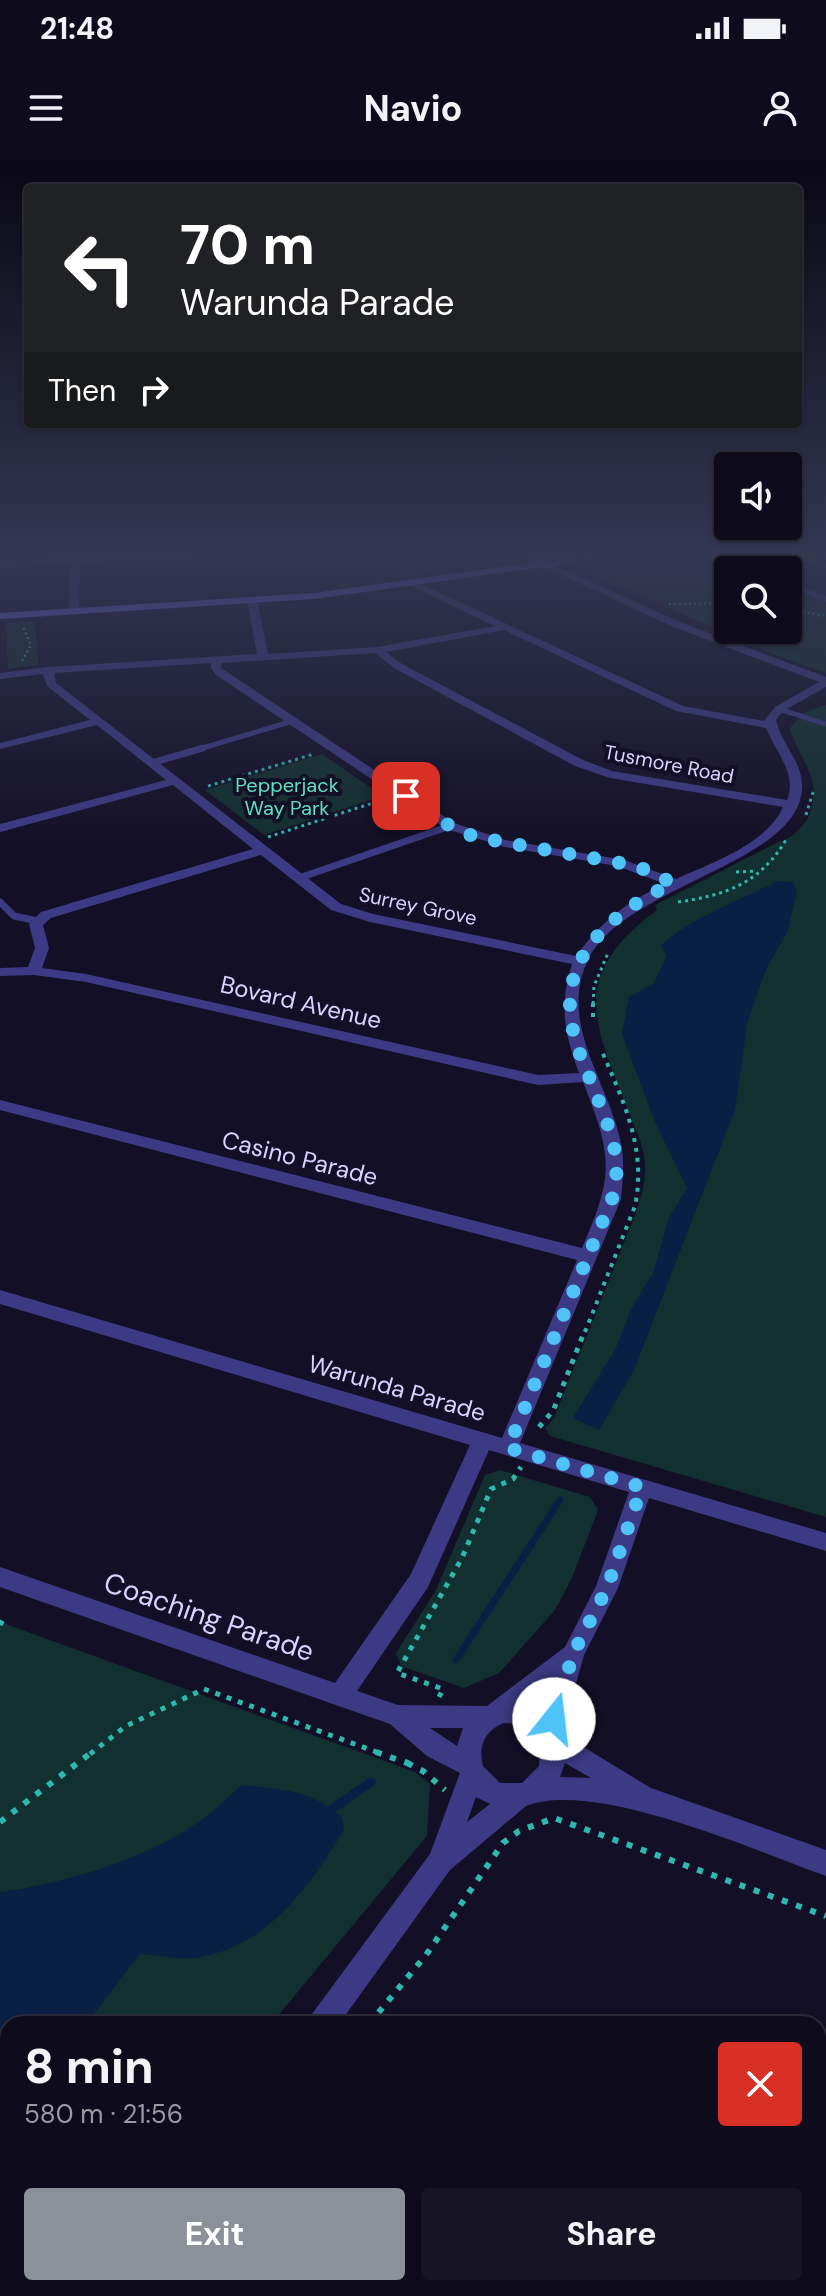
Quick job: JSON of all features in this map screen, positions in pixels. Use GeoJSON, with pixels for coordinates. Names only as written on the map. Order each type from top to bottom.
{"type":"FeatureCollection","features":[{"type":"Feature","properties":{"kind":"street"},"geometry":{"type":"LineString","coordinates":[[262,651],[263,657]]}},
{"type":"Feature","properties":{"kind":"street"},"geometry":{"type":"LineString","coordinates":[[0,676],[48,670],[366,651]]}},
{"type":"Feature","properties":{"kind":"street","name":"Tusmore Road"},"geometry":{"type":"LineString","coordinates":[[378,651],[398,666],[579,763],[610,774],[792,805]]}},
{"type":"Feature","properties":{"kind":"street"},"geometry":{"type":"LineString","coordinates":[[555,651],[686,712],[770,725]]}},
{"type":"Feature","properties":{"kind":"street"},"geometry":{"type":"LineString","coordinates":[[746,651],[826,682]]}},
{"type":"Feature","properties":{"kind":"street"},"geometry":{"type":"LineString","coordinates":[[217,660],[216,668],[220,673],[450,826],[490,840],[637,866],[673,883]]}},
{"type":"Feature","properties":{"kind":"street","name":"Surrey Grove"},"geometry":{"type":"LineString","coordinates":[[48,670],[51,684],[151,763],[264,844],[299,878],[336,907],[356,915],[580,961]]}},
{"type":"Feature","properties":{"kind":"street"},"geometry":{"type":"LineString","coordinates":[[508,1448],[612,1199],[618,1164],[613,1137],[570,1016],[571,991],[580,961],[593,940],[614,918],[640,899],[758,843],[783,822],[796,794],[795,771],[770,725],[771,716],[826,682]]}},
{"type":"Feature","properties":{"kind":"street"},"geometry":{"type":"LineString","coordinates":[[0,746],[100,721]]}},
{"type":"Feature","properties":{"kind":"street"},"geometry":{"type":"LineString","coordinates":[[0,828],[175,781]]}},
{"type":"Feature","properties":{"kind":"street"},"geometry":{"type":"LineString","coordinates":[[34,971],[42,948],[38,921],[58,911],[264,844]]}},
{"type":"Feature","properties":{"kind":"street","name":"Bovard Avenue"},"geometry":{"type":"LineString","coordinates":[[0,972],[34,971],[86,978],[527,1078],[555,1081],[590,1077]]}},
{"type":"Feature","properties":{"kind":"street","name":"Casino Parade"},"geometry":{"type":"LineString","coordinates":[[0,1105],[588,1256]]}},
{"type":"Feature","properties":{"kind":"street","name":"Warunda Parade"},"geometry":{"type":"LineString","coordinates":[[0,1297],[826,1542]]}},
{"type":"Feature","properties":{"kind":"street"},"geometry":{"type":"LineString","coordinates":[[340,1696],[420,1580],[483,1440]]}},
{"type":"Feature","properties":{"kind":"street"},"geometry":{"type":"LineString","coordinates":[[551,1739],[573,1654],[607,1588],[642,1487]]}},
{"type":"Feature","properties":{"kind":"street","name":"Coaching Parade"},"geometry":{"type":"LineString","coordinates":[[0,1577],[398,1716],[491,1715]]}},
{"type":"Feature","properties":{"kind":"street"},"geometry":{"type":"LineString","coordinates":[[440,1862],[470,1769],[466,1753],[472,1732],[573,1654]]}},
{"type":"Feature","properties":{"kind":"street"},"geometry":{"type":"LineString","coordinates":[[328,2016],[440,1862],[545,1782],[552,1770],[555,1756],[551,1739],[542,1725],[519,1713],[491,1715]]}},
{"type":"Feature","properties":{"kind":"street","name":"Coaching Parade"},"geometry":{"type":"LineString","coordinates":[[398,1716],[436,1748],[470,1769]]}},
{"type":"Feature","properties":{"kind":"street"},"geometry":{"type":"LineString","coordinates":[[551,1739],[646,1799]]}},
{"type":"Feature","properties":{"kind":"street"},"geometry":{"type":"LineString","coordinates":[[470,1769],[493,1791],[527,1793],[579,1789],[646,1799],[826,1863]]}},
{"type":"Feature","properties":{"kind":"lane"},"geometry":{"type":"LineString","coordinates":[[779,709],[826,724]]}},
{"type":"Feature","properties":{"kind":"lane"},"geometry":{"type":"LineString","coordinates":[[151,763],[293,721]]}},
{"type":"Feature","properties":{"kind":"lane"},"geometry":{"type":"LineString","coordinates":[[299,878],[450,826]]}},
{"type":"Feature","properties":{"kind":"lane"},"geometry":{"type":"LineString","coordinates":[[0,902],[14,916],[38,921]]}},
{"type":"Feature","properties":{"kind":"path"},"geometry":{"type":"LineString","coordinates":[[14,668],[29,651]]}},
{"type":"Feature","properties":{"kind":"path"},"geometry":{"type":"LineString","coordinates":[[202,788],[320,752]]}},
{"type":"Feature","properties":{"kind":"path"},"geometry":{"type":"LineString","coordinates":[[264,844],[388,798]]}},
{"type":"Feature","properties":{"kind":"path"},"geometry":{"type":"LineString","coordinates":[[0,1625],[4,1618]]}},
{"type":"Feature","properties":{"kind":"path"},"geometry":{"type":"LineString","coordinates":[[0,1822],[126,1726],[204,1689]]}},
{"type":"Feature","properties":{"kind":"path"},"geometry":{"type":"LineString","coordinates":[[376,2016],[426,1955],[503,1843],[519,1831],[554,1818],[826,1916]]}},
{"type":"Feature","properties":{"kind":"green space"},"geometry":{"type":"Polygon","coordinates":[[[7,651],[37,651],[39,665],[8,669],[7,651]]]}},
{"type":"Feature","properties":{"kind":"green space"},"geometry":{"type":"Polygon","coordinates":[[[766,651],[826,651],[826,673],[778,656],[766,651]]]}},
{"type":"Feature","properties":{"kind":"green space"},"geometry":{"type":"Polygon","coordinates":[[[826,705],[826,1517],[550,1436],[545,1428],[554,1418],[633,1220],[645,1180],[641,1142],[605,1051],[599,1025],[596,1001],[600,979],[610,956],[629,934],[657,910],[655,905],[787,839],[804,824],[814,793],[809,771],[790,728],[803,713],[826,705]]]}},
{"type":"Feature","properties":{"kind":"green space","name":"Pepperjack Way Park"},"geometry":{"type":"Polygon","coordinates":[[[322,754],[383,796],[264,835],[205,790],[322,754]]]}},
{"type":"Feature","properties":{"kind":"green space"},"geometry":{"type":"Polygon","coordinates":[[[500,1470],[590,1497],[598,1510],[572,1578],[555,1610],[499,1673],[464,1688],[401,1666],[396,1653],[436,1590],[485,1475],[500,1470]]]}},
{"type":"Feature","properties":{"kind":"green space"},"geometry":{"type":"Polygon","coordinates":[[[0,1622],[415,1772],[430,1784],[427,1836],[278,2016],[0,2016],[0,1622]]]}},
{"type":"Feature","properties":{"kind":"water"},"geometry":{"type":"Polygon","coordinates":[[[777,881],[793,882],[797,892],[787,933],[766,969],[747,1024],[735,1110],[634,1370],[599,1430],[573,1418],[616,1348],[631,1309],[653,1273],[669,1218],[687,1188],[655,1122],[622,1034],[629,997],[654,983],[666,957],[661,945],[674,934],[777,881]]]}},
{"type":"Feature","properties":{"kind":"water"},"geometry":{"type":"Polygon","coordinates":[[[242,1785],[270,1788],[317,1800],[341,1816],[344,1830],[301,1893],[265,1928],[245,1941],[196,1958],[140,1954],[93,2016],[0,2016],[0,1892],[101,1869],[173,1838],[213,1811],[242,1785]]]}},
{"type":"Feature","properties":{"kind":"waterway"},"geometry":{"type":"LineString","coordinates":[[456,1660],[560,1500]]}},
{"type":"Feature","properties":{"kind":"waterway"},"geometry":{"type":"LineString","coordinates":[[326,1813],[371,1782]]}},
{"type":"Feature","properties":{"kind":"route"},"geometry":{"type":"LineString","coordinates":[[406,796],[450,826],[475,837],[637,866],[673,883],[627,908],[603,928],[580,961],[571,991],[572,1028],[613,1137],[618,1175],[612,1199],[508,1448],[642,1487],[607,1588],[573,1654],[554,1719]]}}]}
